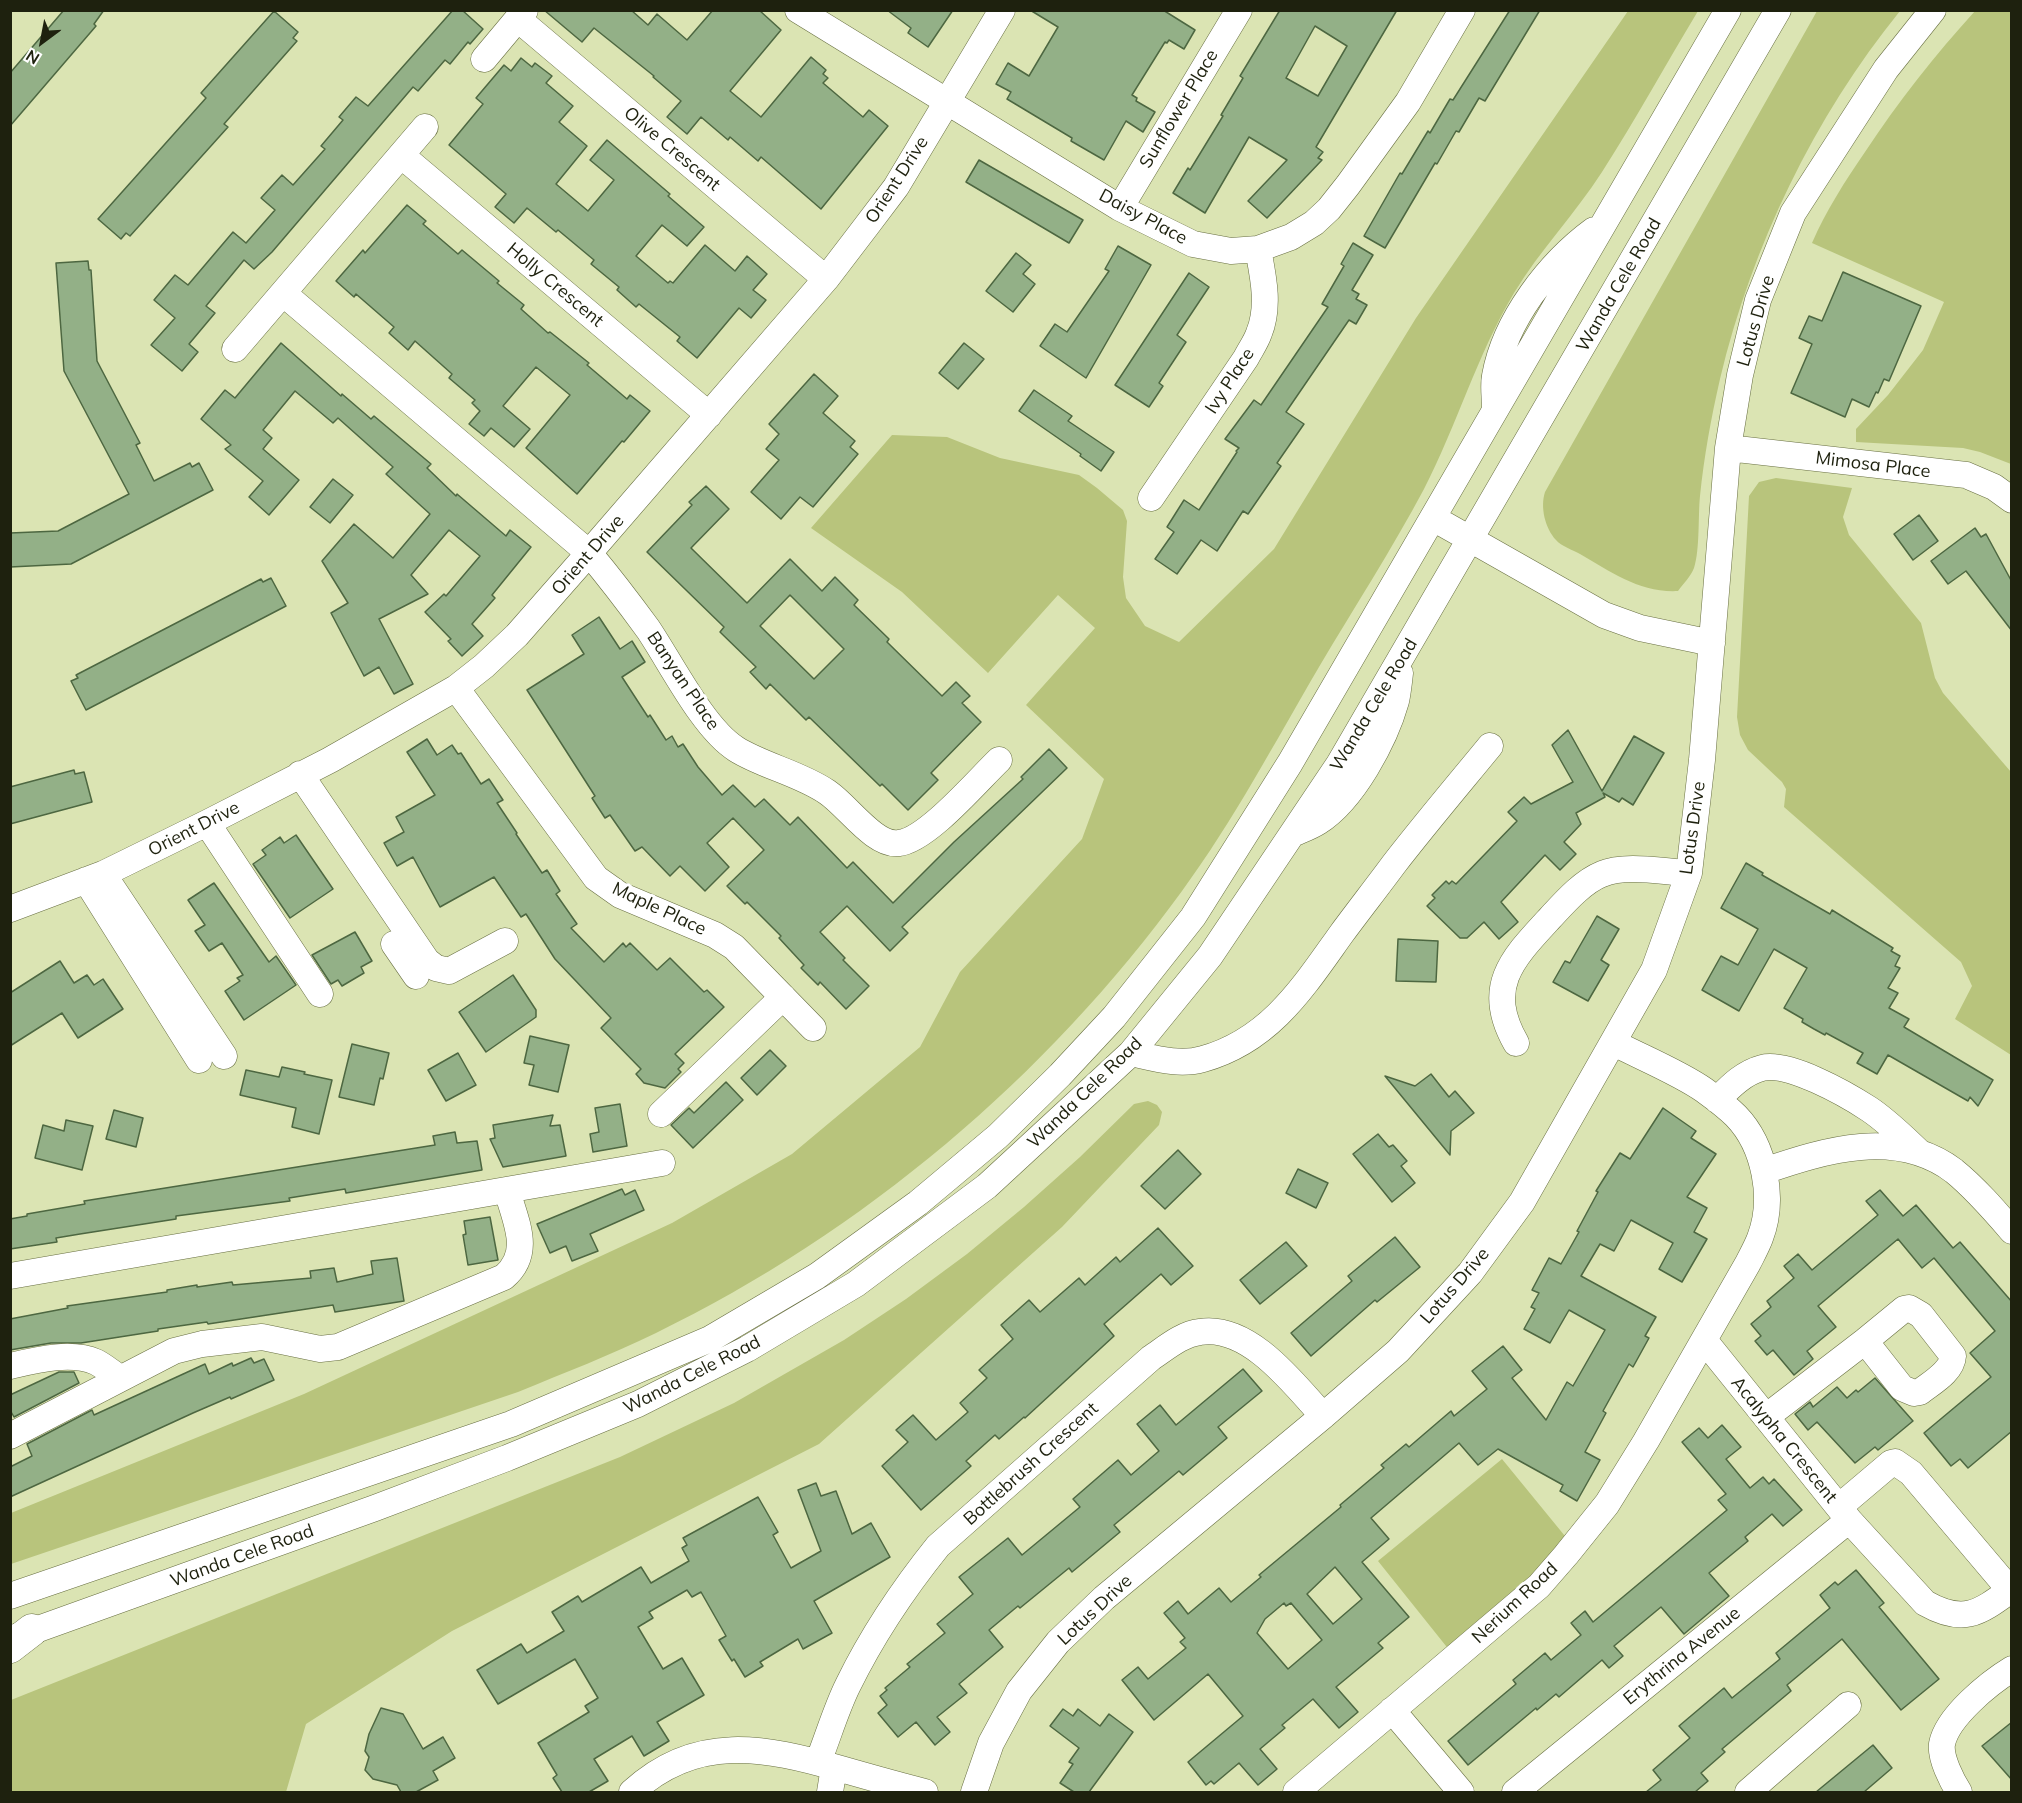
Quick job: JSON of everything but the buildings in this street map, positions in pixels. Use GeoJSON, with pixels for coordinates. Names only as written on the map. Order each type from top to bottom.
{"type":"FeatureCollection","features":[{"type":"Feature","properties":{"kind":"street"},"geometry":{"type":"LineString","coordinates":[[798,10],[946,101]]}},
{"type":"Feature","properties":{"kind":"street","name":"Orient Drive"},"geometry":{"type":"LineString","coordinates":[[10,909],[94,877],[207,823],[330,760],[456,688],[484,666],[518,635],[826,279],[896,187],[1002,10]]}},
{"type":"Feature","properties":{"kind":"street","name":"Sunflower Place"},"geometry":{"type":"LineString","coordinates":[[1120,208],[1239,10]]}},
{"type":"Feature","properties":{"kind":"street","name":"Daisy Place"},"geometry":{"type":"LineString","coordinates":[[946,101],[1120,208],[1192,244],[1232,250],[1258,249],[1291,237],[1314,223],[1329,209],[1408,102],[1462,10]]}},
{"type":"Feature","properties":{"kind":"street","name":"Wanda Cele Road"},"geometry":{"type":"LineString","coordinates":[[10,1596],[511,1424],[710,1339],[817,1276],[918,1203],[998,1137],[1114,1017],[1192,917],[1290,763],[1728,10]]}},
{"type":"Feature","properties":{"kind":"street","name":"Wanda Cele Road"},"geometry":{"type":"LineString","coordinates":[[18,1639],[507,1458],[638,1404],[747,1349],[856,1284],[987,1186],[1131,1053],[1210,956],[1339,764],[1403,658],[1778,10]]}},
{"type":"Feature","properties":{"kind":"street","name":"Lotus Drive"},"geometry":{"type":"LineString","coordinates":[[974,1792],[991,1743],[1019,1691],[1058,1642],[1104,1598],[1398,1351],[1470,1273],[1522,1202],[1654,970],[1689,873],[1712,643],[1728,448],[1740,375],[1758,300],[1793,213],[1886,69],[1933,10]]}},
{"type":"Feature","properties":{"kind":"street","name":"Olive Crescent"},"geometry":{"type":"LineString","coordinates":[[484,59],[521,15],[826,279]]}},
{"type":"Feature","properties":{"kind":"street"},"geometry":{"type":"LineString","coordinates":[[235,350],[425,127]]}},
{"type":"Feature","properties":{"kind":"street","name":"Holly Crescent"},"geometry":{"type":"LineString","coordinates":[[401,155],[709,416]]}},
{"type":"Feature","properties":{"kind":"street","name":"Ivy Place"},"geometry":{"type":"LineString","coordinates":[[1151,498],[1246,358],[1259,334],[1264,315],[1265,292],[1258,249]]}},
{"type":"Feature","properties":{"kind":"street"},"geometry":{"type":"LineString","coordinates":[[284,294],[589,553]]}},
{"type":"Feature","properties":{"kind":"street","name":"Mimosa Place"},"geometry":{"type":"LineString","coordinates":[[1728,448],[1966,475],[1994,487],[2012,500]]}},
{"type":"Feature","properties":{"kind":"street"},"geometry":{"type":"LineString","coordinates":[[1433,518],[1604,615],[1640,628],[1712,643]]}},
{"type":"Feature","properties":{"kind":"street","name":"Banyan Place"},"geometry":{"type":"LineString","coordinates":[[589,553],[617,586],[648,630],[710,726],[736,749],[803,778],[828,792],[883,840],[896,844],[911,841],[927,829],[999,760]]}},
{"type":"Feature","properties":{"kind":"street","name":"Maple Place"},"geometry":{"type":"LineString","coordinates":[[456,688],[596,878],[620,896],[704,930],[734,947],[813,1028]]}},
{"type":"Feature","properties":{"kind":"street"},"geometry":{"type":"LineString","coordinates":[[1131,1053],[1174,1062],[1201,1060],[1230,1049],[1260,1031],[1290,1003],[1319,968],[1396,862],[1490,746]]}},
{"type":"Feature","properties":{"kind":"street"},"geometry":{"type":"LineString","coordinates":[[292,778],[427,961],[436,968],[449,971],[505,941]]}},
{"type":"Feature","properties":{"kind":"street"},"geometry":{"type":"LineString","coordinates":[[292,778],[416,976]]}},
{"type":"Feature","properties":{"kind":"street"},"geometry":{"type":"LineString","coordinates":[[207,823],[320,994]]}},
{"type":"Feature","properties":{"kind":"street"},"geometry":{"type":"LineString","coordinates":[[1516,1043],[1506,1025],[1502,1006],[1508,970],[1519,953],[1563,904],[1582,887],[1602,874],[1624,869],[1689,873]]}},
{"type":"Feature","properties":{"kind":"street"},"geometry":{"type":"LineString","coordinates":[[94,877],[211,1058]]}},
{"type":"Feature","properties":{"kind":"street"},"geometry":{"type":"LineString","coordinates":[[661,1114],[783,997]]}},
{"type":"Feature","properties":{"kind":"street"},"geometry":{"type":"LineString","coordinates":[[1614,1043],[1703,1089],[1717,1100],[1743,1125],[1754,1142],[1764,1170],[1767,1189],[1766,1212],[1761,1236],[1704,1340]]}},
{"type":"Feature","properties":{"kind":"street"},"geometry":{"type":"LineString","coordinates":[[1717,1100],[1733,1083],[1763,1068],[1782,1069],[1796,1073],[1830,1088],[1868,1109],[1894,1128],[1918,1151],[1953,1171],[1987,1202],[2012,1231]]}},
{"type":"Feature","properties":{"kind":"street"},"geometry":{"type":"LineString","coordinates":[[1764,1170],[1824,1152],[1863,1145],[1918,1151]]}},
{"type":"Feature","properties":{"kind":"street"},"geometry":{"type":"LineString","coordinates":[[10,1276],[662,1162]]}},
{"type":"Feature","properties":{"kind":"street"},"geometry":{"type":"LineString","coordinates":[[10,1436],[174,1351],[232,1339],[262,1337],[320,1349],[338,1347],[504,1277],[514,1268],[520,1256],[520,1242],[507,1190]]}},
{"type":"Feature","properties":{"kind":"street","name":"Bottlebrush Crescent"},"geometry":{"type":"LineString","coordinates":[[830,1792],[826,1764],[847,1687],[861,1660],[916,1573],[938,1546],[1151,1358],[1181,1338],[1201,1332],[1224,1332],[1244,1340],[1260,1352],[1323,1416]]}},
{"type":"Feature","properties":{"kind":"street","name":"Acalypha Crescent"},"geometry":{"type":"LineString","coordinates":[[1704,1340],[1844,1514],[1925,1603],[1954,1615],[1969,1615],[2011,1589]]}},
{"type":"Feature","properties":{"kind":"street","name":"Nerium Road"},"geometry":{"type":"LineString","coordinates":[[1296,1792],[1539,1586],[1607,1504],[1704,1340]]}},
{"type":"Feature","properties":{"kind":"street"},"geometry":{"type":"LineString","coordinates":[[1766,1417],[1865,1341]]}},
{"type":"Feature","properties":{"kind":"street"},"geometry":{"type":"LineString","coordinates":[[10,1366],[64,1357],[95,1362],[120,1378]]}},
{"type":"Feature","properties":{"kind":"street","name":"Erythrina Avenue"},"geometry":{"type":"LineString","coordinates":[[1515,1792],[1844,1514],[1895,1461],[1911,1473],[2011,1589]]}},
{"type":"Feature","properties":{"kind":"street"},"geometry":{"type":"LineString","coordinates":[[1957,1792],[1942,1746],[1946,1731],[1960,1712],[2000,1676],[2012,1669]]}},
{"type":"Feature","properties":{"kind":"street"},"geometry":{"type":"LineString","coordinates":[[1748,1792],[1848,1705]]}},
{"type":"Feature","properties":{"kind":"street"},"geometry":{"type":"LineString","coordinates":[[1392,1710],[1461,1792]]}},
{"type":"Feature","properties":{"kind":"street"},"geometry":{"type":"LineString","coordinates":[[632,1792],[663,1770],[686,1758],[723,1750],[761,1750],[826,1764],[925,1792]]}},
{"type":"Feature","properties":{"kind":"green space"},"geometry":{"type":"Polygon","coordinates":[[[1628,11],[1698,11],[1602,172],[1514,293],[1489,341],[1424,489],[1219,837],[1182,891],[1129,959],[1072,1024],[1011,1086],[946,1144],[878,1198],[807,1247],[732,1293],[656,1333],[518,1392],[11,1564],[11,1513],[304,1394],[672,1223],[792,1154],[920,1047],[960,972],[1082,839],[1104,779],[1026,705],[1095,628],[1058,595],[988,673],[902,592],[811,528],[892,435],[947,437],[1000,458],[1079,475],[1123,510],[1127,521],[1123,577],[1126,598],[1145,626],[1179,642],[1274,549],[1416,318],[1628,11]]]}},
{"type":"Feature","properties":{"kind":"green space"},"geometry":{"type":"Polygon","coordinates":[[[1817,11],[1900,11],[1840,95],[1814,139],[1768,232],[1733,329],[1720,379],[1704,467],[1697,552],[1693,571],[1678,591],[1651,589],[1626,580],[1556,540],[1544,517],[1545,492],[1817,11]]]}},
{"type":"Feature","properties":{"kind":"green space"},"geometry":{"type":"Polygon","coordinates":[[[1975,11],[2011,11],[2011,464],[1963,448],[1856,442],[1856,429],[1888,395],[1923,350],[1944,302],[1812,243],[1836,196],[1878,133],[1917,79],[1975,11]]]}},
{"type":"Feature","properties":{"kind":"green space"},"geometry":{"type":"Polygon","coordinates":[[[1776,478],[1852,488],[1843,517],[1849,535],[1921,623],[1935,678],[1943,693],[2011,772],[2011,1055],[1955,1019],[1972,986],[1961,962],[1784,807],[1786,789],[1782,782],[1748,750],[1740,735],[1737,717],[1749,496],[1759,482],[1776,478]]]}},
{"type":"Feature","properties":{"kind":"green space"},"geometry":{"type":"Polygon","coordinates":[[[1148,1101],[1157,1105],[1162,1112],[1159,1125],[1062,1227],[819,1444],[452,1631],[306,1724],[286,1792],[11,1792],[11,1700],[620,1457],[734,1403],[844,1340],[906,1299],[967,1254],[1024,1207],[1134,1104],[1148,1101]]]}},
{"type":"Feature","properties":{"kind":"green space"},"geometry":{"type":"Polygon","coordinates":[[[1502,1459],[1569,1541],[1543,1570],[1450,1651],[1378,1561],[1502,1459]]]}}]}
